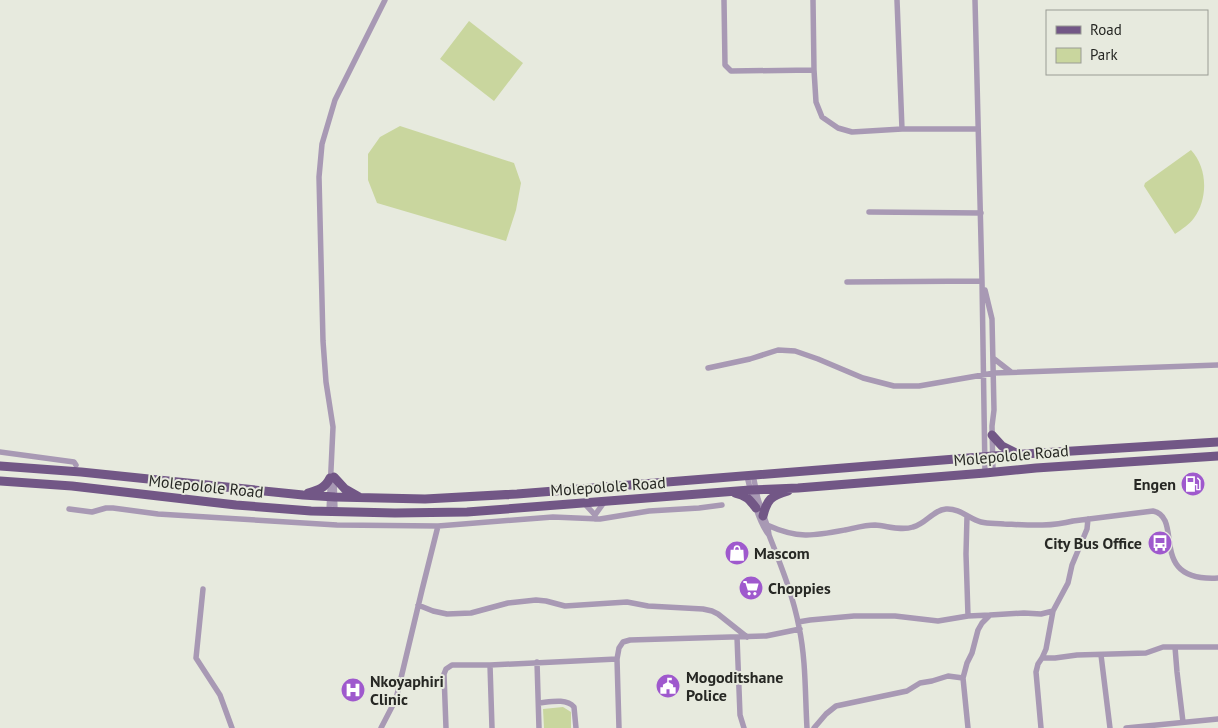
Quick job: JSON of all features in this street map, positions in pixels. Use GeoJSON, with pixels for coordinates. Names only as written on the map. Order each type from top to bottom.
{"type":"FeatureCollection","features":[{"type":"Feature","properties":{"kind":"main road"},"geometry":{"type":"LineString","coordinates":[[992,431],[1002,446],[1012,452],[1021,454]]}},
{"type":"Feature","properties":{"kind":"main road","name":"Molepolole Road"},"geometry":{"type":"LineString","coordinates":[[0,466],[81,472],[303,495],[425,499],[750,476],[1021,454],[1218,442]]}},
{"type":"Feature","properties":{"kind":"main road","name":"Molepolole Road"},"geometry":{"type":"LineString","coordinates":[[0,480],[72,486],[236,505],[332,512],[467,512],[798,488],[1036,468],[1215,458]]}},
{"type":"Feature","properties":{"kind":"main road"},"geometry":{"type":"LineString","coordinates":[[303,495],[322,489],[332,478],[345,489],[361,498]]}},
{"type":"Feature","properties":{"kind":"main road"},"geometry":{"type":"LineString","coordinates":[[765,521],[766,504],[769,500],[776,495],[798,488]]}},
{"type":"Feature","properties":{"kind":"main road"},"geometry":{"type":"LineString","coordinates":[[732,492],[751,500],[756,508]]}},
{"type":"Feature","properties":{"kind":"street"},"geometry":{"type":"LineString","coordinates":[[332,512],[333,427],[326,382],[323,341],[319,177],[322,144],[335,100],[385,0]]}},
{"type":"Feature","properties":{"kind":"street"},"geometry":{"type":"LineString","coordinates":[[724,0],[725,64],[731,71],[814,70]]}},
{"type":"Feature","properties":{"kind":"street"},"geometry":{"type":"LineString","coordinates":[[813,0],[816,102],[822,117],[838,128],[852,132],[978,129]]}},
{"type":"Feature","properties":{"kind":"street"},"geometry":{"type":"LineString","coordinates":[[898,0],[902,130]]}},
{"type":"Feature","properties":{"kind":"street"},"geometry":{"type":"LineString","coordinates":[[975,0],[985,427],[989,457]]}},
{"type":"Feature","properties":{"kind":"street"},"geometry":{"type":"LineString","coordinates":[[869,212],[981,213]]}},
{"type":"Feature","properties":{"kind":"street"},"geometry":{"type":"LineString","coordinates":[[847,282],[982,281]]}},
{"type":"Feature","properties":{"kind":"street"},"geometry":{"type":"LineString","coordinates":[[982,281],[992,318],[994,372],[994,410],[989,472]]}},
{"type":"Feature","properties":{"kind":"street"},"geometry":{"type":"LineString","coordinates":[[708,368],[750,359],[778,350],[795,351],[818,358],[863,378],[894,386],[919,386],[994,372],[1218,365]]}},
{"type":"Feature","properties":{"kind":"street"},"geometry":{"type":"LineString","coordinates":[[993,358],[1011,372]]}},
{"type":"Feature","properties":{"kind":"street"},"geometry":{"type":"LineString","coordinates":[[985,427],[992,431]]}},
{"type":"Feature","properties":{"kind":"street"},"geometry":{"type":"LineString","coordinates":[[0,452],[74,462],[76,465]]}},
{"type":"Feature","properties":{"kind":"street"},"geometry":{"type":"LineString","coordinates":[[750,476],[756,508],[764,530],[769,536]]}},
{"type":"Feature","properties":{"kind":"street"},"geometry":{"type":"LineString","coordinates":[[753,490],[787,581],[799,626],[804,665],[807,728]]}},
{"type":"Feature","properties":{"kind":"street"},"geometry":{"type":"LineString","coordinates":[[595,517],[605,501]]}},
{"type":"Feature","properties":{"kind":"street"},"geometry":{"type":"LineString","coordinates":[[584,503],[595,517]]}},
{"type":"Feature","properties":{"kind":"street"},"geometry":{"type":"LineString","coordinates":[[69,508],[92,512],[113,508],[158,514],[337,525],[438,526],[553,517],[595,517],[699,508],[722,504]]}},
{"type":"Feature","properties":{"kind":"street"},"geometry":{"type":"LineString","coordinates":[[765,521],[787,534],[800,536],[876,525],[903,529],[910,528],[923,523],[939,511],[947,509],[958,510],[967,516],[983,522],[1028,525],[1050,525],[1153,511],[1159,512],[1166,522],[1172,556],[1179,568],[1193,577],[1205,579],[1218,578]]}},
{"type":"Feature","properties":{"kind":"street"},"geometry":{"type":"LineString","coordinates":[[967,516],[968,616]]}},
{"type":"Feature","properties":{"kind":"street"},"geometry":{"type":"LineString","coordinates":[[1042,728],[1036,672],[1046,649],[1054,611],[1068,583],[1072,565],[1087,529],[1088,519]]}},
{"type":"Feature","properties":{"kind":"street"},"geometry":{"type":"LineString","coordinates":[[381,728],[396,699],[438,526]]}},
{"type":"Feature","properties":{"kind":"street"},"geometry":{"type":"LineString","coordinates":[[203,589],[196,658],[220,695],[232,728]]}},
{"type":"Feature","properties":{"kind":"street"},"geometry":{"type":"LineString","coordinates":[[418,605],[447,614],[471,613],[508,603],[536,600],[565,606],[627,602],[648,606],[703,609],[718,614],[747,637]]}},
{"type":"Feature","properties":{"kind":"street"},"geometry":{"type":"LineString","coordinates":[[619,728],[617,659],[619,648],[623,642],[630,640],[766,636],[799,626],[810,620],[854,616],[895,616],[938,621],[968,616],[1041,614],[1054,611]]}},
{"type":"Feature","properties":{"kind":"street"},"geometry":{"type":"LineString","coordinates":[[968,728],[963,678],[978,630],[990,615]]}},
{"type":"Feature","properties":{"kind":"street"},"geometry":{"type":"LineString","coordinates":[[737,637],[740,715],[744,728]]}},
{"type":"Feature","properties":{"kind":"street"},"geometry":{"type":"LineString","coordinates":[[1042,658],[1077,655],[1146,654],[1163,647],[1218,647]]}},
{"type":"Feature","properties":{"kind":"street"},"geometry":{"type":"LineString","coordinates":[[1176,647],[1176,672],[1184,722]]}},
{"type":"Feature","properties":{"kind":"street"},"geometry":{"type":"LineString","coordinates":[[1101,655],[1110,728]]}},
{"type":"Feature","properties":{"kind":"street"},"geometry":{"type":"LineString","coordinates":[[446,728],[444,674],[446,669],[452,665],[617,659]]}},
{"type":"Feature","properties":{"kind":"street"},"geometry":{"type":"LineString","coordinates":[[537,662],[539,728]]}},
{"type":"Feature","properties":{"kind":"street"},"geometry":{"type":"LineString","coordinates":[[490,665],[492,728]]}},
{"type":"Feature","properties":{"kind":"street"},"geometry":{"type":"LineString","coordinates":[[814,728],[836,706],[907,690],[920,683],[948,676],[963,678]]}},
{"type":"Feature","properties":{"kind":"street"},"geometry":{"type":"LineString","coordinates":[[539,703],[565,702],[572,705],[576,728]]}},
{"type":"Feature","properties":{"kind":"street"},"geometry":{"type":"LineString","coordinates":[[1126,728],[1218,719]]}},
{"type":"Feature","properties":{"kind":"green space"},"geometry":{"type":"Polygon","coordinates":[[[469,21],[523,63],[494,101],[440,59],[469,21]]]}},
{"type":"Feature","properties":{"kind":"green space"},"geometry":{"type":"Polygon","coordinates":[[[400,126],[514,163],[521,183],[516,210],[506,241],[377,203],[368,180],[368,154],[380,137],[400,126]]]}},
{"type":"Feature","properties":{"kind":"green space"},"geometry":{"type":"Polygon","coordinates":[[[1191,150],[1201,166],[1204,193],[1199,210],[1194,218],[1175,234],[1144,186],[1145,183],[1191,150]]]}},
{"type":"Feature","properties":{"kind":"green space"},"geometry":{"type":"Polygon","coordinates":[[[563,707],[571,712],[571,728],[544,728],[543,709],[563,707]]]}},
{"type":"Feature","properties":{"kind":"place","name":"Engen"},"geometry":{"type":"Point","coordinates":[1193,484]}},
{"type":"Feature","properties":{"kind":"place","name":"City Bus Office"},"geometry":{"type":"Point","coordinates":[1160,543]}},
{"type":"Feature","properties":{"kind":"place","name":"Mascom"},"geometry":{"type":"Point","coordinates":[737,553]}},
{"type":"Feature","properties":{"kind":"place","name":"Choppies"},"geometry":{"type":"Point","coordinates":[751,588]}},
{"type":"Feature","properties":{"kind":"place","name":"Mogoditshane Police"},"geometry":{"type":"Point","coordinates":[668,686]}},
{"type":"Feature","properties":{"kind":"place","name":"Nkoyaphiri Clinic"},"geometry":{"type":"Point","coordinates":[353,690]}}]}
